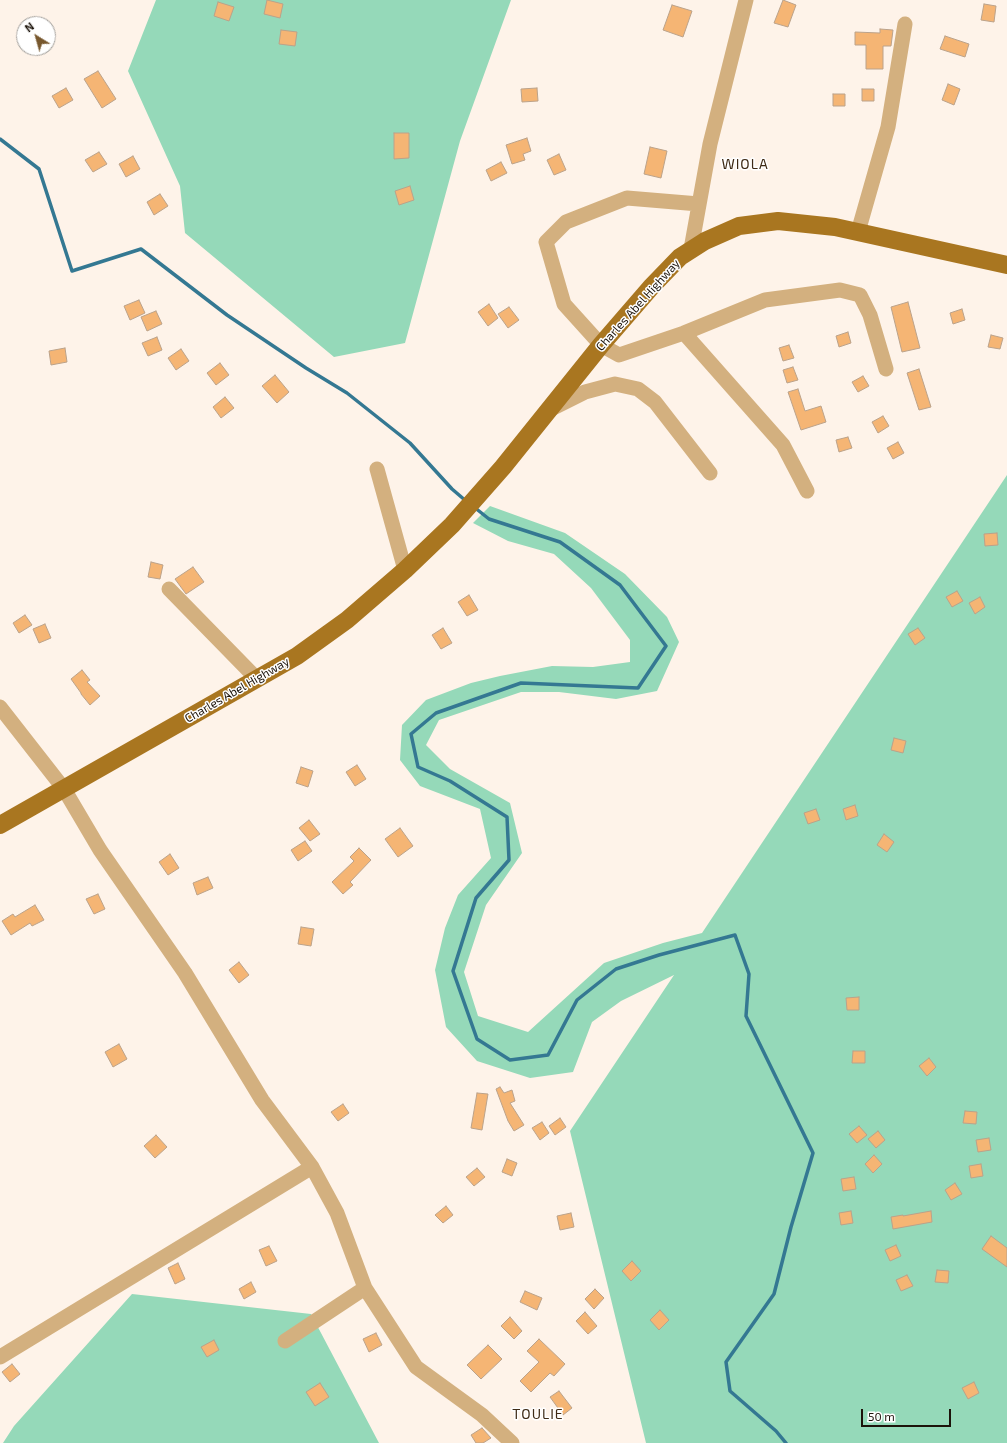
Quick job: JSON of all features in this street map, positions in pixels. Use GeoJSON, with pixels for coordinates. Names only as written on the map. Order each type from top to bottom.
{"type":"FeatureCollection","features":[{"type":"Feature","properties":{"kind":"main road","name":"Charles Abel Highway"},"geometry":{"type":"LineString","coordinates":[[0,825],[297,656],[347,620],[405,570],[452,525],[503,467],[601,345],[652,286],[680,257],[705,241],[739,226],[778,221],[835,227],[1007,265]]}},
{"type":"Feature","properties":{"kind":"street"},"geometry":{"type":"LineString","coordinates":[[691,250],[710,144],[745,0]]}},
{"type":"Feature","properties":{"kind":"street"},"geometry":{"type":"LineString","coordinates":[[858,232],[888,127],[905,24]]}},
{"type":"Feature","properties":{"kind":"street"},"geometry":{"type":"LineString","coordinates":[[699,204],[627,198],[566,222],[546,242],[564,304],[601,345],[619,355],[684,333],[765,300],[840,290],[860,295],[870,315],[886,369]]}},
{"type":"Feature","properties":{"kind":"street"},"geometry":{"type":"LineString","coordinates":[[684,333],[784,445],[807,491]]}},
{"type":"Feature","properties":{"kind":"street"},"geometry":{"type":"LineString","coordinates":[[551,409],[585,392],[615,384],[638,389],[655,402],[710,473]]}},
{"type":"Feature","properties":{"kind":"street"},"geometry":{"type":"LineString","coordinates":[[377,469],[405,570]]}},
{"type":"Feature","properties":{"kind":"street"},"geometry":{"type":"LineString","coordinates":[[169,589],[257,679]]}},
{"type":"Feature","properties":{"kind":"street"},"geometry":{"type":"LineString","coordinates":[[0,707],[64,789],[100,850],[185,973],[262,1100],[312,1167],[337,1213],[365,1288],[416,1367],[482,1416],[512,1443]]}},
{"type":"Feature","properties":{"kind":"street"},"geometry":{"type":"LineString","coordinates":[[0,1357],[312,1167]]}},
{"type":"Feature","properties":{"kind":"street"},"geometry":{"type":"LineString","coordinates":[[285,1341],[365,1288]]}},
{"type":"Feature","properties":{"kind":"green space"},"geometry":{"type":"Polygon","coordinates":[[[156,0],[511,0],[460,141],[405,343],[334,357],[185,233],[180,186],[128,71],[156,0]]]}},
{"type":"Feature","properties":{"kind":"green space"},"geometry":{"type":"Polygon","coordinates":[[[1007,475],[1007,1443],[646,1443],[570,1131],[674,975],[621,1001],[592,1022],[573,1072],[530,1078],[477,1061],[446,1027],[435,970],[445,928],[458,895],[491,858],[480,809],[420,786],[400,760],[402,725],[426,700],[471,683],[552,666],[593,667],[630,662],[630,640],[591,588],[554,554],[508,541],[473,523],[490,506],[565,533],[625,574],[667,617],[679,642],[657,691],[616,699],[559,692],[521,692],[439,720],[426,745],[450,769],[510,803],[522,853],[486,905],[464,972],[478,1016],[528,1032],[604,963],[663,943],[702,933],[1007,475]]]}},
{"type":"Feature","properties":{"kind":"green space"},"geometry":{"type":"Polygon","coordinates":[[[132,1294],[311,1314],[379,1443],[3,1443],[14,1426],[132,1294]]]}},
{"type":"Feature","properties":{"kind":"building"},"geometry":{"type":"Polygon","coordinates":[[[267,0],[283,4],[280,18],[264,14],[267,0]]]}},
{"type":"Feature","properties":{"kind":"building"},"geometry":{"type":"Polygon","coordinates":[[[783,0],[796,5],[788,27],[774,23],[783,0]]]}},
{"type":"Feature","properties":{"kind":"building"},"geometry":{"type":"Polygon","coordinates":[[[218,2],[234,7],[229,21],[214,16],[218,2]]]}},
{"type":"Feature","properties":{"kind":"building"},"geometry":{"type":"Polygon","coordinates":[[[984,4],[996,6],[994,22],[981,20],[984,4]]]}},
{"type":"Feature","properties":{"kind":"building"},"geometry":{"type":"Polygon","coordinates":[[[672,5],[692,11],[683,37],[663,30],[672,5]]]}},
{"type":"Feature","properties":{"kind":"building"},"geometry":{"type":"Polygon","coordinates":[[[880,29],[893,30],[891,46],[883,46],[883,69],[866,69],[866,45],[855,45],[855,32],[880,33],[880,29]]]}},
{"type":"Feature","properties":{"kind":"building"},"geometry":{"type":"Polygon","coordinates":[[[281,30],[297,32],[295,46],[279,44],[281,30]]]}},
{"type":"Feature","properties":{"kind":"building"},"geometry":{"type":"Polygon","coordinates":[[[945,36],[969,44],[965,57],[940,49],[945,36]]]}},
{"type":"Feature","properties":{"kind":"building"},"geometry":{"type":"Polygon","coordinates":[[[98,71],[116,99],[102,108],[84,79],[98,71]]]}},
{"type":"Feature","properties":{"kind":"building"},"geometry":{"type":"Polygon","coordinates":[[[948,84],[960,89],[954,105],[942,100],[948,84]]]}},
{"type":"Feature","properties":{"kind":"building"},"geometry":{"type":"Polygon","coordinates":[[[66,88],[73,100],[59,108],[52,96],[66,88]]]}},
{"type":"Feature","properties":{"kind":"building"},"geometry":{"type":"Polygon","coordinates":[[[537,88],[538,101],[522,102],[521,89],[537,88]]]}},
{"type":"Feature","properties":{"kind":"building"},"geometry":{"type":"Polygon","coordinates":[[[862,89],[874,89],[874,101],[862,101],[862,89]]]}},
{"type":"Feature","properties":{"kind":"building"},"geometry":{"type":"Polygon","coordinates":[[[833,94],[845,94],[845,106],[833,106],[833,94]]]}},
{"type":"Feature","properties":{"kind":"building"},"geometry":{"type":"Polygon","coordinates":[[[394,133],[409,133],[409,158],[394,159],[394,133]]]}},
{"type":"Feature","properties":{"kind":"building"},"geometry":{"type":"Polygon","coordinates":[[[527,138],[531,151],[523,154],[525,160],[512,164],[506,145],[527,138]]]}},
{"type":"Feature","properties":{"kind":"building"},"geometry":{"type":"Polygon","coordinates":[[[650,147],[667,151],[661,178],[644,174],[650,147]]]}},
{"type":"Feature","properties":{"kind":"building"},"geometry":{"type":"Polygon","coordinates":[[[99,152],[107,164],[93,172],[85,160],[99,152]]]}},
{"type":"Feature","properties":{"kind":"building"},"geometry":{"type":"Polygon","coordinates":[[[559,154],[566,170],[554,175],[547,160],[559,154]]]}},
{"type":"Feature","properties":{"kind":"building"},"geometry":{"type":"Polygon","coordinates":[[[133,156],[140,169],[126,177],[119,164],[133,156]]]}},
{"type":"Feature","properties":{"kind":"building"},"geometry":{"type":"Polygon","coordinates":[[[501,162],[507,173],[491,181],[486,170],[501,162]]]}},
{"type":"Feature","properties":{"kind":"building"},"geometry":{"type":"Polygon","coordinates":[[[410,186],[414,200],[399,205],[395,191],[410,186]]]}},
{"type":"Feature","properties":{"kind":"building"},"geometry":{"type":"Polygon","coordinates":[[[160,194],[168,206],[154,215],[147,202],[160,194]]]}},
{"type":"Feature","properties":{"kind":"building"},"geometry":{"type":"Polygon","coordinates":[[[139,300],[145,313],[130,320],[124,306],[139,300]]]}},
{"type":"Feature","properties":{"kind":"building"},"geometry":{"type":"Polygon","coordinates":[[[908,302],[920,348],[902,352],[891,307],[908,302]]]}},
{"type":"Feature","properties":{"kind":"building"},"geometry":{"type":"Polygon","coordinates":[[[489,304],[498,318],[488,326],[478,312],[489,304]]]}},
{"type":"Feature","properties":{"kind":"building"},"geometry":{"type":"Polygon","coordinates":[[[509,307],[519,320],[508,328],[498,314],[509,307]]]}},
{"type":"Feature","properties":{"kind":"building"},"geometry":{"type":"Polygon","coordinates":[[[962,309],[965,320],[953,324],[950,313],[962,309]]]}},
{"type":"Feature","properties":{"kind":"building"},"geometry":{"type":"Polygon","coordinates":[[[156,311],[162,324],[147,331],[141,317],[156,311]]]}},
{"type":"Feature","properties":{"kind":"building"},"geometry":{"type":"Polygon","coordinates":[[[848,332],[851,343],[839,347],[836,336],[848,332]]]}},
{"type":"Feature","properties":{"kind":"building"},"geometry":{"type":"Polygon","coordinates":[[[991,335],[1003,338],[1000,349],[988,347],[991,335]]]}},
{"type":"Feature","properties":{"kind":"building"},"geometry":{"type":"Polygon","coordinates":[[[157,337],[162,350],[148,356],[142,343],[157,337]]]}},
{"type":"Feature","properties":{"kind":"building"},"geometry":{"type":"Polygon","coordinates":[[[789,345],[794,358],[783,361],[779,348],[789,345]]]}},
{"type":"Feature","properties":{"kind":"building"},"geometry":{"type":"Polygon","coordinates":[[[65,348],[67,362],[51,365],[49,351],[65,348]]]}},
{"type":"Feature","properties":{"kind":"building"},"geometry":{"type":"Polygon","coordinates":[[[181,349],[189,361],[176,370],[168,358],[181,349]]]}},
{"type":"Feature","properties":{"kind":"building"},"geometry":{"type":"Polygon","coordinates":[[[220,363],[229,375],[216,385],[207,373],[220,363]]]}},
{"type":"Feature","properties":{"kind":"building"},"geometry":{"type":"Polygon","coordinates":[[[793,367],[798,380],[787,383],[783,370],[793,367]]]}},
{"type":"Feature","properties":{"kind":"building"},"geometry":{"type":"Polygon","coordinates":[[[919,369],[931,407],[919,410],[907,373],[919,369]]]}},
{"type":"Feature","properties":{"kind":"building"},"geometry":{"type":"Polygon","coordinates":[[[275,375],[289,392],[277,403],[262,386],[275,375]]]}},
{"type":"Feature","properties":{"kind":"building"},"geometry":{"type":"Polygon","coordinates":[[[863,376],[869,386],[858,392],[852,382],[863,376]]]}},
{"type":"Feature","properties":{"kind":"building"},"geometry":{"type":"Polygon","coordinates":[[[798,389],[805,411],[821,406],[826,422],[801,430],[788,392],[798,389]]]}},
{"type":"Feature","properties":{"kind":"building"},"geometry":{"type":"Polygon","coordinates":[[[225,397],[234,408],[221,418],[213,407],[225,397]]]}},
{"type":"Feature","properties":{"kind":"building"},"geometry":{"type":"Polygon","coordinates":[[[883,416],[889,426],[878,433],[872,422],[883,416]]]}},
{"type":"Feature","properties":{"kind":"building"},"geometry":{"type":"Polygon","coordinates":[[[848,437],[852,448],[839,452],[836,440],[848,437]]]}},
{"type":"Feature","properties":{"kind":"building"},"geometry":{"type":"Polygon","coordinates":[[[898,442],[904,453],[893,459],[887,448],[898,442]]]}},
{"type":"Feature","properties":{"kind":"building"},"geometry":{"type":"Polygon","coordinates":[[[997,533],[998,545],[985,546],[984,534],[997,533]]]}},
{"type":"Feature","properties":{"kind":"building"},"geometry":{"type":"Polygon","coordinates":[[[151,562],[163,565],[160,579],[148,577],[151,562]]]}},
{"type":"Feature","properties":{"kind":"building"},"geometry":{"type":"Polygon","coordinates":[[[193,567],[204,582],[186,594],[175,579],[193,567]]]}},
{"type":"Feature","properties":{"kind":"building"},"geometry":{"type":"Polygon","coordinates":[[[957,591],[963,601],[952,607],[946,597],[957,591]]]}},
{"type":"Feature","properties":{"kind":"building"},"geometry":{"type":"Polygon","coordinates":[[[469,595],[478,610],[467,616],[458,602],[469,595]]]}},
{"type":"Feature","properties":{"kind":"building"},"geometry":{"type":"Polygon","coordinates":[[[980,597],[985,607],[975,614],[969,603],[980,597]]]}},
{"type":"Feature","properties":{"kind":"building"},"geometry":{"type":"Polygon","coordinates":[[[25,615],[32,625],[19,633],[13,623],[25,615]]]}},
{"type":"Feature","properties":{"kind":"building"},"geometry":{"type":"Polygon","coordinates":[[[45,624],[51,638],[39,643],[33,629],[45,624]]]}},
{"type":"Feature","properties":{"kind":"building"},"geometry":{"type":"Polygon","coordinates":[[[443,628],[452,643],[441,649],[432,635],[443,628]]]}},
{"type":"Feature","properties":{"kind":"building"},"geometry":{"type":"Polygon","coordinates":[[[918,628],[925,638],[915,645],[908,634],[918,628]]]}},
{"type":"Feature","properties":{"kind":"building"},"geometry":{"type":"Polygon","coordinates":[[[82,670],[90,680],[87,682],[100,696],[90,705],[71,679],[82,670]]]}},
{"type":"Feature","properties":{"kind":"building"},"geometry":{"type":"Polygon","coordinates":[[[894,738],[906,741],[903,753],[891,750],[894,738]]]}},
{"type":"Feature","properties":{"kind":"building"},"geometry":{"type":"Polygon","coordinates":[[[357,765],[366,779],[355,786],[346,772],[357,765]]]}},
{"type":"Feature","properties":{"kind":"building"},"geometry":{"type":"Polygon","coordinates":[[[301,767],[313,771],[308,787],[296,783],[301,767]]]}},
{"type":"Feature","properties":{"kind":"building"},"geometry":{"type":"Polygon","coordinates":[[[855,805],[858,816],[846,820],[843,809],[855,805]]]}},
{"type":"Feature","properties":{"kind":"building"},"geometry":{"type":"Polygon","coordinates":[[[816,809],[820,820],[808,824],[804,813],[816,809]]]}},
{"type":"Feature","properties":{"kind":"building"},"geometry":{"type":"Polygon","coordinates":[[[309,820],[320,834],[310,841],[299,828],[309,820]]]}},
{"type":"Feature","properties":{"kind":"building"},"geometry":{"type":"Polygon","coordinates":[[[400,828],[413,846],[398,857],[385,839],[400,828]]]}},
{"type":"Feature","properties":{"kind":"building"},"geometry":{"type":"Polygon","coordinates":[[[884,834],[894,842],[887,852],[877,845],[884,834]]]}},
{"type":"Feature","properties":{"kind":"building"},"geometry":{"type":"Polygon","coordinates":[[[305,841],[312,851],[298,861],[291,850],[305,841]]]}},
{"type":"Feature","properties":{"kind":"building"},"geometry":{"type":"Polygon","coordinates":[[[359,848],[371,860],[350,882],[353,885],[343,894],[332,882],[354,861],[350,857],[359,848]]]}},
{"type":"Feature","properties":{"kind":"building"},"geometry":{"type":"Polygon","coordinates":[[[170,854],[179,868],[168,875],[159,862],[170,854]]]}},
{"type":"Feature","properties":{"kind":"building"},"geometry":{"type":"Polygon","coordinates":[[[208,877],[213,888],[197,895],[193,883],[208,877]]]}},
{"type":"Feature","properties":{"kind":"building"},"geometry":{"type":"Polygon","coordinates":[[[98,894],[105,909],[94,914],[86,899],[98,894]]]}},
{"type":"Feature","properties":{"kind":"building"},"geometry":{"type":"Polygon","coordinates":[[[35,905],[44,920],[32,926],[30,923],[11,935],[2,921],[13,914],[15,917],[35,905]]]}},
{"type":"Feature","properties":{"kind":"building"},"geometry":{"type":"Polygon","coordinates":[[[301,927],[314,929],[311,946],[298,944],[301,927]]]}},
{"type":"Feature","properties":{"kind":"building"},"geometry":{"type":"Polygon","coordinates":[[[239,962],[249,975],[239,983],[229,970],[239,962]]]}},
{"type":"Feature","properties":{"kind":"building"},"geometry":{"type":"Polygon","coordinates":[[[859,997],[859,1010],[847,1010],[846,998],[859,997]]]}},
{"type":"Feature","properties":{"kind":"building"},"geometry":{"type":"Polygon","coordinates":[[[119,1044],[127,1059],[113,1067],[105,1052],[119,1044]]]}},
{"type":"Feature","properties":{"kind":"building"},"geometry":{"type":"Polygon","coordinates":[[[853,1051],[865,1051],[865,1063],[852,1063],[853,1051]]]}},
{"type":"Feature","properties":{"kind":"building"},"geometry":{"type":"Polygon","coordinates":[[[929,1058],[936,1067],[927,1076],[919,1066],[929,1058]]]}},
{"type":"Feature","properties":{"kind":"building"},"geometry":{"type":"Polygon","coordinates":[[[500,1087],[504,1093],[512,1090],[515,1101],[510,1103],[524,1125],[514,1131],[508,1121],[496,1089],[500,1087]]]}},
{"type":"Feature","properties":{"kind":"building"},"geometry":{"type":"Polygon","coordinates":[[[477,1093],[488,1094],[482,1130],[471,1128],[477,1093]]]}},
{"type":"Feature","properties":{"kind":"building"},"geometry":{"type":"Polygon","coordinates":[[[343,1104],[349,1113],[338,1121],[331,1112],[343,1104]]]}},
{"type":"Feature","properties":{"kind":"building"},"geometry":{"type":"Polygon","coordinates":[[[965,1111],[977,1112],[976,1124],[963,1123],[965,1111]]]}},
{"type":"Feature","properties":{"kind":"building"},"geometry":{"type":"Polygon","coordinates":[[[560,1118],[566,1127],[555,1135],[549,1126],[560,1118]]]}},
{"type":"Feature","properties":{"kind":"building"},"geometry":{"type":"Polygon","coordinates":[[[542,1122],[549,1133],[540,1140],[532,1128],[542,1122]]]}},
{"type":"Feature","properties":{"kind":"building"},"geometry":{"type":"Polygon","coordinates":[[[859,1126],[867,1135],[857,1143],[849,1134],[859,1126]]]}},
{"type":"Feature","properties":{"kind":"building"},"geometry":{"type":"Polygon","coordinates":[[[878,1131],[885,1140],[876,1148],[868,1139],[878,1131]]]}},
{"type":"Feature","properties":{"kind":"building"},"geometry":{"type":"Polygon","coordinates":[[[156,1135],[167,1147],[155,1158],[144,1146],[156,1135]]]}},
{"type":"Feature","properties":{"kind":"building"},"geometry":{"type":"Polygon","coordinates":[[[989,1138],[991,1150],[978,1152],[976,1140],[989,1138]]]}},
{"type":"Feature","properties":{"kind":"building"},"geometry":{"type":"Polygon","coordinates":[[[874,1155],[882,1164],[873,1173],[865,1164],[874,1155]]]}},
{"type":"Feature","properties":{"kind":"building"},"geometry":{"type":"Polygon","coordinates":[[[507,1159],[517,1163],[512,1176],[502,1172],[507,1159]]]}},
{"type":"Feature","properties":{"kind":"building"},"geometry":{"type":"Polygon","coordinates":[[[981,1164],[983,1176],[971,1178],[969,1166],[981,1164]]]}},
{"type":"Feature","properties":{"kind":"building"},"geometry":{"type":"Polygon","coordinates":[[[477,1168],[485,1177],[474,1186],[466,1177],[477,1168]]]}},
{"type":"Feature","properties":{"kind":"building"},"geometry":{"type":"Polygon","coordinates":[[[854,1177],[856,1189],[843,1191],[841,1179],[854,1177]]]}},
{"type":"Feature","properties":{"kind":"building"},"geometry":{"type":"Polygon","coordinates":[[[955,1183],[962,1194],[951,1200],[945,1190],[955,1183]]]}},
{"type":"Feature","properties":{"kind":"building"},"geometry":{"type":"Polygon","coordinates":[[[446,1206],[453,1215],[443,1223],[435,1215],[446,1206]]]}},
{"type":"Feature","properties":{"kind":"building"},"geometry":{"type":"Polygon","coordinates":[[[851,1211],[853,1223],[841,1225],[839,1213],[851,1211]]]}},
{"type":"Feature","properties":{"kind":"building"},"geometry":{"type":"Polygon","coordinates":[[[931,1211],[932,1222],[893,1229],[891,1217],[931,1211]]]}},
{"type":"Feature","properties":{"kind":"building"},"geometry":{"type":"Polygon","coordinates":[[[571,1213],[574,1227],[560,1230],[557,1216],[571,1213]]]}},
{"type":"Feature","properties":{"kind":"building"},"geometry":{"type":"Polygon","coordinates":[[[991,1236],[1007,1248],[1007,1267],[982,1249],[991,1236]]]}},
{"type":"Feature","properties":{"kind":"building"},"geometry":{"type":"Polygon","coordinates":[[[896,1245],[901,1256],[890,1261],[885,1250],[896,1245]]]}},
{"type":"Feature","properties":{"kind":"building"},"geometry":{"type":"Polygon","coordinates":[[[269,1246],[277,1261],[266,1266],[259,1250],[269,1246]]]}},
{"type":"Feature","properties":{"kind":"building"},"geometry":{"type":"Polygon","coordinates":[[[632,1261],[641,1271],[631,1281],[622,1271],[632,1261]]]}},
{"type":"Feature","properties":{"kind":"building"},"geometry":{"type":"Polygon","coordinates":[[[178,1263],[185,1279],[175,1284],[168,1268],[178,1263]]]}},
{"type":"Feature","properties":{"kind":"building"},"geometry":{"type":"Polygon","coordinates":[[[937,1270],[949,1271],[948,1283],[935,1282],[937,1270]]]}},
{"type":"Feature","properties":{"kind":"building"},"geometry":{"type":"Polygon","coordinates":[[[907,1275],[913,1286],[901,1291],[896,1280],[907,1275]]]}},
{"type":"Feature","properties":{"kind":"building"},"geometry":{"type":"Polygon","coordinates":[[[251,1282],[256,1292],[244,1299],[239,1289],[251,1282]]]}},
{"type":"Feature","properties":{"kind":"building"},"geometry":{"type":"Polygon","coordinates":[[[595,1289],[604,1298],[594,1309],[585,1299],[595,1289]]]}},
{"type":"Feature","properties":{"kind":"building"},"geometry":{"type":"Polygon","coordinates":[[[525,1291],[542,1298],[537,1310],[520,1302],[525,1291]]]}},
{"type":"Feature","properties":{"kind":"building"},"geometry":{"type":"Polygon","coordinates":[[[660,1310],[669,1320],[659,1330],[650,1320],[660,1310]]]}},
{"type":"Feature","properties":{"kind":"building"},"geometry":{"type":"Polygon","coordinates":[[[585,1312],[597,1326],[588,1334],[576,1321],[585,1312]]]}},
{"type":"Feature","properties":{"kind":"building"},"geometry":{"type":"Polygon","coordinates":[[[510,1317],[522,1331],[514,1339],[501,1326],[510,1317]]]}},
{"type":"Feature","properties":{"kind":"building"},"geometry":{"type":"Polygon","coordinates":[[[376,1333],[382,1345],[369,1352],[363,1339],[376,1333]]]}},
{"type":"Feature","properties":{"kind":"building"},"geometry":{"type":"Polygon","coordinates":[[[539,1339],[565,1364],[554,1376],[550,1373],[531,1392],[520,1381],[539,1362],[527,1351],[539,1339]]]}},
{"type":"Feature","properties":{"kind":"building"},"geometry":{"type":"Polygon","coordinates":[[[214,1340],[219,1350],[207,1357],[201,1347],[214,1340]]]}},
{"type":"Feature","properties":{"kind":"building"},"geometry":{"type":"Polygon","coordinates":[[[488,1345],[502,1359],[481,1379],[467,1365],[488,1345]]]}},
{"type":"Feature","properties":{"kind":"building"},"geometry":{"type":"Polygon","coordinates":[[[12,1364],[20,1374],[10,1382],[2,1372],[12,1364]]]}},
{"type":"Feature","properties":{"kind":"building"},"geometry":{"type":"Polygon","coordinates":[[[974,1382],[979,1393],[968,1399],[962,1388],[974,1382]]]}},
{"type":"Feature","properties":{"kind":"building"},"geometry":{"type":"Polygon","coordinates":[[[320,1383],[329,1397],[315,1406],[306,1392],[320,1383]]]}},
{"type":"Feature","properties":{"kind":"building"},"geometry":{"type":"Polygon","coordinates":[[[559,1391],[572,1408],[563,1415],[550,1397],[559,1391]]]}},
{"type":"Feature","properties":{"kind":"building"},"geometry":{"type":"Polygon","coordinates":[[[482,1428],[491,1438],[483,1443],[476,1443],[471,1435],[482,1428]]]}},
{"type":"Feature","properties":{"kind":"waterway"},"geometry":{"type":"LineString","coordinates":[[0,139],[39,169],[72,271],[141,249],[227,315],[306,368],[347,393],[410,443],[452,489],[466,501]]}},
{"type":"Feature","properties":{"kind":"waterway"},"geometry":{"type":"LineString","coordinates":[[474,507],[489,519],[560,542],[620,585],[666,646],[638,688],[521,683],[436,713],[411,734],[418,767],[450,781],[507,817],[509,860],[476,898],[453,971],[477,1039],[510,1060],[548,1055],[577,1000],[616,969],[659,955],[735,935],[749,974],[746,1016],[813,1153],[791,1227],[774,1294],[726,1362],[730,1391],[776,1431],[786,1443]]}},
{"type":"Feature","properties":{"kind":"district","name":"WIOLA"},"geometry":{"type":"Point","coordinates":[745,164]}},
{"type":"Feature","properties":{"kind":"district","name":"TOULIE"},"geometry":{"type":"Point","coordinates":[538,1414]}}]}
